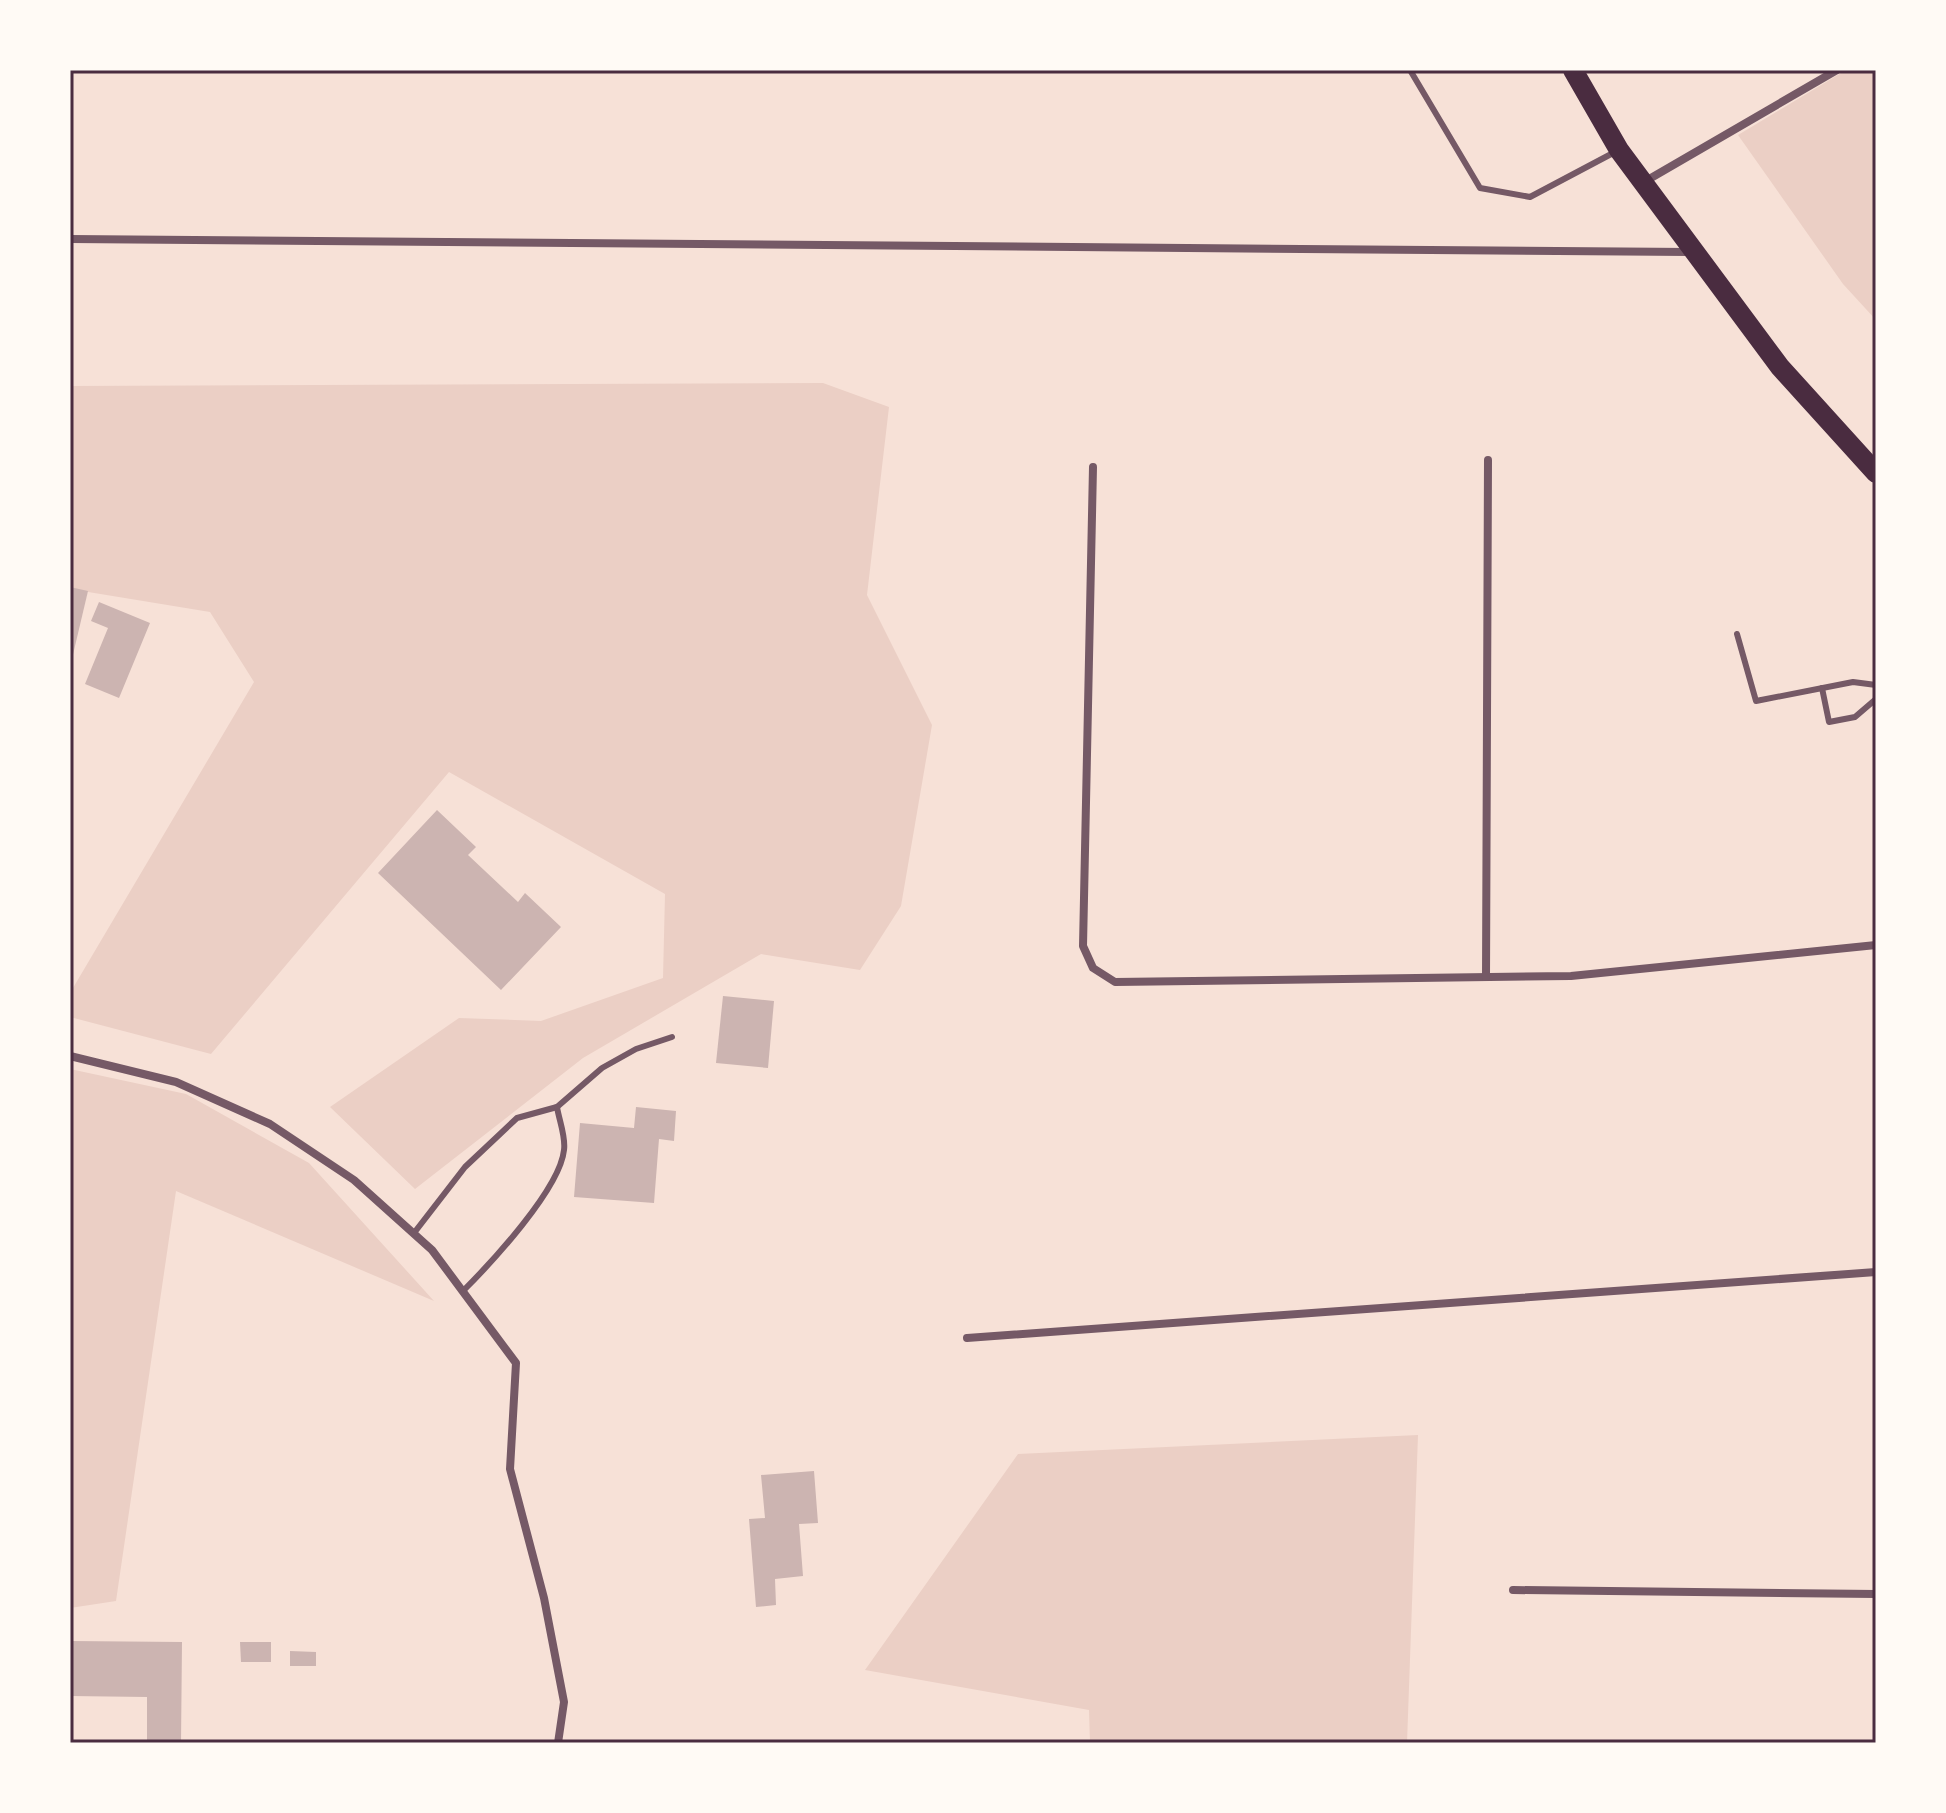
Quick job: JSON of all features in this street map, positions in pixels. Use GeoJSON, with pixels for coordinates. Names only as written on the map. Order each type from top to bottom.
{"type":"FeatureCollection","features":[{"type":"Feature","properties":{"kind":"main road"},"geometry":{"type":"LineString","coordinates":[[1573,70],[1619,150],[1780,367],[1876,473]]}},
{"type":"Feature","properties":{"kind":"street"},"geometry":{"type":"LineString","coordinates":[[1643,183],[1837,70]]}},
{"type":"Feature","properties":{"kind":"street"},"geometry":{"type":"LineString","coordinates":[[70,239],[1694,252]]}},
{"type":"Feature","properties":{"kind":"street"},"geometry":{"type":"LineString","coordinates":[[1486,977],[1488,460]]}},
{"type":"Feature","properties":{"kind":"street"},"geometry":{"type":"LineString","coordinates":[[1093,467],[1083,946],[1093,968],[1115,982],[1571,976],[1876,945]]}},
{"type":"Feature","properties":{"kind":"street"},"geometry":{"type":"LineString","coordinates":[[70,1056],[176,1082],[270,1124],[354,1180],[432,1250],[516,1363],[510,1469],[544,1598],[564,1702],[558,1743]]}},
{"type":"Feature","properties":{"kind":"street"},"geometry":{"type":"LineString","coordinates":[[967,1338],[1876,1272]]}},
{"type":"Feature","properties":{"kind":"street"},"geometry":{"type":"LineString","coordinates":[[1513,1590],[1876,1594]]}},
{"type":"Feature","properties":{"kind":"lane"},"geometry":{"type":"LineString","coordinates":[[1410,70],[1480,188],[1530,197],[1619,150]]}},
{"type":"Feature","properties":{"kind":"lane"},"geometry":{"type":"LineString","coordinates":[[1737,634],[1756,701],[1853,682],[1876,685]]}},
{"type":"Feature","properties":{"kind":"lane"},"geometry":{"type":"LineString","coordinates":[[1822,688],[1829,722],[1855,717],[1876,699]]}},
{"type":"Feature","properties":{"kind":"lane"},"geometry":{"type":"LineString","coordinates":[[414,1233],[465,1167],[517,1118],[557,1107],[602,1068],[636,1049],[672,1037]]}},
{"type":"Feature","properties":{"kind":"lane"},"geometry":{"type":"LineString","coordinates":[[463,1291],[499,1254],[560,1166],[565,1148],[557,1107]]}},
{"type":"Feature","properties":{"kind":"shaded area"},"geometry":{"type":"Polygon","coordinates":[[[1846,70],[1876,70],[1876,320],[1843,284],[1738,135],[1846,70]]]}},
{"type":"Feature","properties":{"kind":"shaded area"},"geometry":{"type":"Polygon","coordinates":[[[823,383],[889,407],[867,595],[932,725],[901,906],[860,970],[761,954],[583,1058],[415,1189],[330,1107],[459,1018],[541,1021],[663,978],[665,894],[449,772],[211,1054],[70,1017],[70,993],[254,682],[210,612],[70,589],[70,386],[823,383]]]}},
{"type":"Feature","properties":{"kind":"shaded area"},"geometry":{"type":"Polygon","coordinates":[[[70,1069],[186,1094],[309,1163],[434,1301],[176,1191],[116,1601],[70,1608],[70,1069]]]}},
{"type":"Feature","properties":{"kind":"shaded area"},"geometry":{"type":"Polygon","coordinates":[[[1418,1435],[1407,1743],[1090,1743],[1089,1710],[865,1670],[1018,1454],[1418,1435]]]}},
{"type":"Feature","properties":{"kind":"building"},"geometry":{"type":"Polygon","coordinates":[[[70,587],[88,591],[71,663],[70,663],[70,587]]]}},
{"type":"Feature","properties":{"kind":"building"},"geometry":{"type":"Polygon","coordinates":[[[99,602],[150,623],[119,698],[85,684],[108,628],[91,621],[99,602]]]}},
{"type":"Feature","properties":{"kind":"building"},"geometry":{"type":"Polygon","coordinates":[[[437,810],[476,847],[468,855],[518,902],[525,893],[561,927],[501,990],[378,873],[437,810]]]}},
{"type":"Feature","properties":{"kind":"building"},"geometry":{"type":"Polygon","coordinates":[[[723,996],[774,1001],[768,1068],[716,1063],[723,996]]]}},
{"type":"Feature","properties":{"kind":"building"},"geometry":{"type":"Polygon","coordinates":[[[636,1107],[676,1111],[674,1141],[659,1139],[654,1203],[574,1197],[580,1123],[634,1128],[636,1107]]]}},
{"type":"Feature","properties":{"kind":"building"},"geometry":{"type":"Polygon","coordinates":[[[814,1471],[818,1523],[799,1524],[803,1576],[775,1579],[776,1605],[756,1607],[749,1519],[765,1518],[761,1475],[814,1471]]]}},
{"type":"Feature","properties":{"kind":"building"},"geometry":{"type":"Polygon","coordinates":[[[70,1641],[182,1642],[181,1743],[147,1743],[147,1697],[70,1696],[70,1641]]]}},
{"type":"Feature","properties":{"kind":"building"},"geometry":{"type":"Polygon","coordinates":[[[240,1642],[271,1642],[271,1662],[241,1662],[240,1642]]]}},
{"type":"Feature","properties":{"kind":"building"},"geometry":{"type":"Polygon","coordinates":[[[290,1651],[316,1652],[316,1666],[290,1666],[290,1651]]]}}]}
